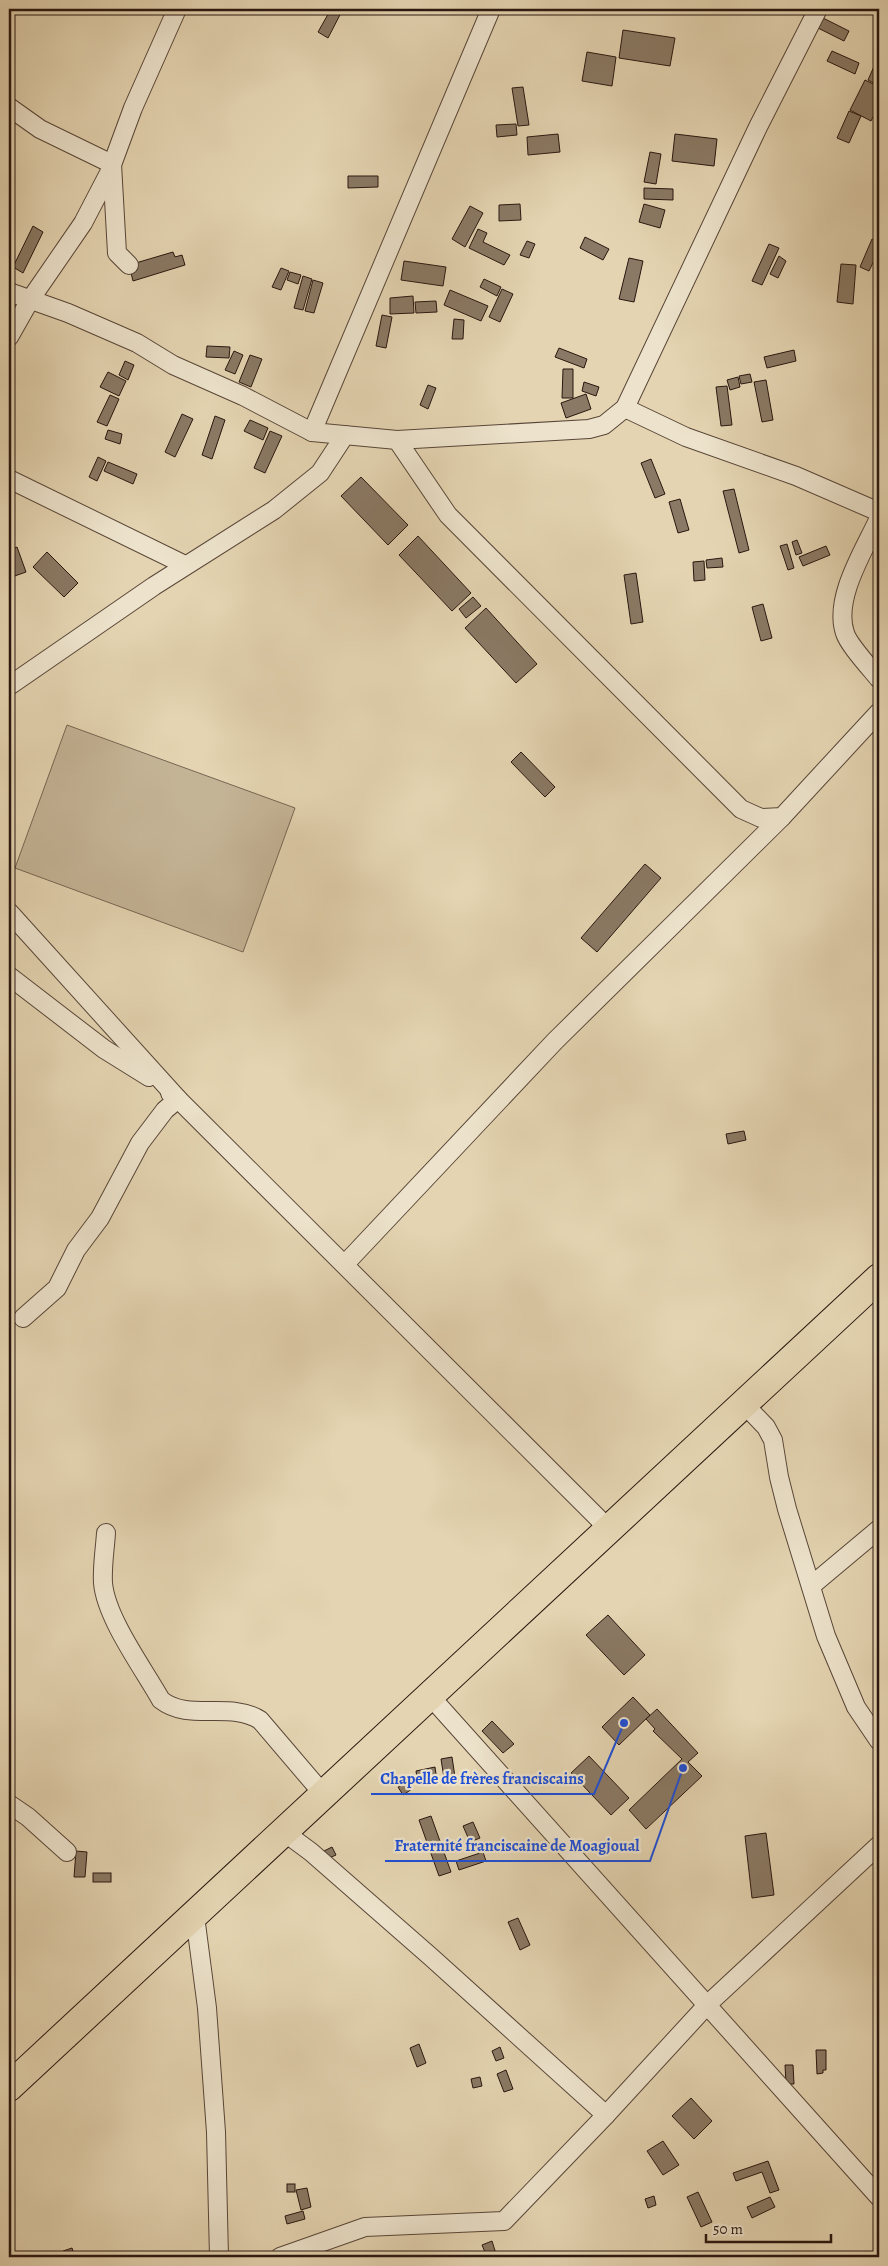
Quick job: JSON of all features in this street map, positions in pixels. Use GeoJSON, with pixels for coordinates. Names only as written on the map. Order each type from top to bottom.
{"type":"FeatureCollection","features":[{"type":"Feature","properties":{"kind":"main road"},"geometry":{"type":"LineString","coordinates":[[9,2087],[879,1278]]}},
{"type":"Feature","properties":{"kind":"street"},"geometry":{"type":"LineString","coordinates":[[9,337],[30,300],[83,223],[112,164],[133,108],[177,9]]}},
{"type":"Feature","properties":{"kind":"street"},"geometry":{"type":"LineString","coordinates":[[312,432],[491,9]]}},
{"type":"Feature","properties":{"kind":"street"},"geometry":{"type":"LineString","coordinates":[[9,292],[68,313],[137,342],[173,365],[243,396],[312,432],[397,440],[589,429],[604,425],[626,408],[758,127],[818,9]]}},
{"type":"Feature","properties":{"kind":"street"},"geometry":{"type":"LineString","coordinates":[[9,107],[40,129],[112,164]]}},
{"type":"Feature","properties":{"kind":"street"},"geometry":{"type":"LineString","coordinates":[[112,164],[117,253],[129,265]]}},
{"type":"Feature","properties":{"kind":"street"},"geometry":{"type":"LineString","coordinates":[[626,408],[686,437],[796,476],[879,512]]}},
{"type":"Feature","properties":{"kind":"street"},"geometry":{"type":"LineString","coordinates":[[9,686],[185,565],[274,510],[320,473],[345,435]]}},
{"type":"Feature","properties":{"kind":"street"},"geometry":{"type":"LineString","coordinates":[[397,440],[448,515],[741,809],[761,818],[782,817]]}},
{"type":"Feature","properties":{"kind":"street"},"geometry":{"type":"LineString","coordinates":[[9,479],[185,565]]}},
{"type":"Feature","properties":{"kind":"street"},"geometry":{"type":"LineString","coordinates":[[879,518],[849,584],[841,609],[845,634],[879,679]]}},
{"type":"Feature","properties":{"kind":"street"},"geometry":{"type":"LineString","coordinates":[[345,1264],[555,1041],[782,817],[879,712]]}},
{"type":"Feature","properties":{"kind":"street"},"geometry":{"type":"LineString","coordinates":[[9,912],[178,1098],[609,1529]]}},
{"type":"Feature","properties":{"kind":"street"},"geometry":{"type":"LineString","coordinates":[[9,976],[104,1049],[129,1063],[178,1098]]}},
{"type":"Feature","properties":{"kind":"street"},"geometry":{"type":"LineString","coordinates":[[24,1318],[57,1288],[76,1250],[100,1218],[140,1143],[165,1110],[178,1098]]}},
{"type":"Feature","properties":{"kind":"street"},"geometry":{"type":"LineString","coordinates":[[744,1404],[766,1427],[773,1440],[787,1509],[826,1636],[856,1707],[879,1741]]}},
{"type":"Feature","properties":{"kind":"street"},"geometry":{"type":"LineString","coordinates":[[811,1586],[879,1529]]}},
{"type":"Feature","properties":{"kind":"street"},"geometry":{"type":"LineString","coordinates":[[106,1533],[103,1582],[106,1600],[115,1620],[161,1700],[169,1706],[180,1710],[240,1711],[260,1720],[324,1795]]}},
{"type":"Feature","properties":{"kind":"street"},"geometry":{"type":"LineString","coordinates":[[430,1696],[879,2197]]}},
{"type":"Feature","properties":{"kind":"street"},"geometry":{"type":"LineString","coordinates":[[9,1804],[28,1817],[67,1852]]}},
{"type":"Feature","properties":{"kind":"street"},"geometry":{"type":"LineString","coordinates":[[284,1832],[311,1852],[401,1931],[606,2115]]}},
{"type":"Feature","properties":{"kind":"street"},"geometry":{"type":"LineString","coordinates":[[280,2257],[365,2227],[504,2221],[606,2115],[708,2004],[879,1845]]}},
{"type":"Feature","properties":{"kind":"street"},"geometry":{"type":"LineString","coordinates":[[195,1916],[207,2008],[214,2094],[219,2257]]}},
{"type":"Feature","properties":{"kind":"shaded area"},"geometry":{"type":"Polygon","coordinates":[[[67,725],[295,808],[243,952],[15,868],[67,725]]]}},
{"type":"Feature","properties":{"kind":"building"},"geometry":{"type":"Polygon","coordinates":[[[331,9],[343,9],[328,38],[318,32],[331,9]]]}},
{"type":"Feature","properties":{"kind":"building"},"geometry":{"type":"Polygon","coordinates":[[[823,18],[849,31],[844,41],[818,28],[823,18]]]}},
{"type":"Feature","properties":{"kind":"building"},"geometry":{"type":"Polygon","coordinates":[[[623,30],[675,38],[670,66],[619,58],[623,30]]]}},
{"type":"Feature","properties":{"kind":"building"},"geometry":{"type":"Polygon","coordinates":[[[832,51],[859,63],[855,74],[827,61],[832,51]]]}},
{"type":"Feature","properties":{"kind":"building"},"geometry":{"type":"Polygon","coordinates":[[[587,52],[616,57],[612,86],[582,81],[587,52]]]}},
{"type":"Feature","properties":{"kind":"building"},"geometry":{"type":"Polygon","coordinates":[[[879,55],[879,86],[868,80],[879,55]]]}},
{"type":"Feature","properties":{"kind":"building"},"geometry":{"type":"Polygon","coordinates":[[[865,80],[879,87],[879,105],[871,121],[850,110],[865,80]]]}},
{"type":"Feature","properties":{"kind":"building"},"geometry":{"type":"Polygon","coordinates":[[[523,87],[529,125],[518,126],[512,88],[523,87]]]}},
{"type":"Feature","properties":{"kind":"building"},"geometry":{"type":"Polygon","coordinates":[[[849,111],[861,116],[849,143],[837,138],[849,111]]]}},
{"type":"Feature","properties":{"kind":"building"},"geometry":{"type":"Polygon","coordinates":[[[516,124],[517,135],[497,137],[496,125],[516,124]]]}},
{"type":"Feature","properties":{"kind":"building"},"geometry":{"type":"Polygon","coordinates":[[[558,134],[560,152],[528,155],[527,137],[558,134]]]}},
{"type":"Feature","properties":{"kind":"building"},"geometry":{"type":"Polygon","coordinates":[[[675,134],[717,139],[714,166],[672,161],[675,134]]]}},
{"type":"Feature","properties":{"kind":"building"},"geometry":{"type":"Polygon","coordinates":[[[650,152],[661,154],[656,184],[644,182],[650,152]]]}},
{"type":"Feature","properties":{"kind":"building"},"geometry":{"type":"Polygon","coordinates":[[[348,176],[378,176],[378,187],[348,188],[348,176]]]}},
{"type":"Feature","properties":{"kind":"building"},"geometry":{"type":"Polygon","coordinates":[[[644,188],[673,189],[673,200],[644,199],[644,188]]]}},
{"type":"Feature","properties":{"kind":"building"},"geometry":{"type":"Polygon","coordinates":[[[520,204],[521,220],[499,221],[499,205],[520,204]]]}},
{"type":"Feature","properties":{"kind":"building"},"geometry":{"type":"Polygon","coordinates":[[[644,204],[665,210],[660,228],[639,222],[644,204]]]}},
{"type":"Feature","properties":{"kind":"building"},"geometry":{"type":"Polygon","coordinates":[[[470,206],[483,213],[465,247],[452,239],[470,206]]]}},
{"type":"Feature","properties":{"kind":"building"},"geometry":{"type":"Polygon","coordinates":[[[33,226],[43,232],[23,273],[13,267],[33,226]]]}},
{"type":"Feature","properties":{"kind":"building"},"geometry":{"type":"Polygon","coordinates":[[[478,229],[487,233],[483,242],[510,255],[504,265],[469,248],[478,229]]]}},
{"type":"Feature","properties":{"kind":"building"},"geometry":{"type":"Polygon","coordinates":[[[585,237],[609,249],[603,260],[580,248],[585,237]]]}},
{"type":"Feature","properties":{"kind":"building"},"geometry":{"type":"Polygon","coordinates":[[[872,239],[879,242],[879,250],[869,271],[860,267],[872,239]]]}},
{"type":"Feature","properties":{"kind":"building"},"geometry":{"type":"Polygon","coordinates":[[[527,241],[535,244],[529,258],[520,255],[527,241]]]}},
{"type":"Feature","properties":{"kind":"building"},"geometry":{"type":"Polygon","coordinates":[[[769,244],[779,248],[762,285],[752,281],[769,244]]]}},
{"type":"Feature","properties":{"kind":"building"},"geometry":{"type":"Polygon","coordinates":[[[173,252],[175,257],[182,255],[185,265],[133,281],[129,265],[173,252]]]}},
{"type":"Feature","properties":{"kind":"building"},"geometry":{"type":"Polygon","coordinates":[[[779,256],[786,261],[778,278],[770,274],[779,256]]]}},
{"type":"Feature","properties":{"kind":"building"},"geometry":{"type":"Polygon","coordinates":[[[629,258],[643,261],[634,302],[619,299],[629,258]]]}},
{"type":"Feature","properties":{"kind":"building"},"geometry":{"type":"Polygon","coordinates":[[[404,261],[446,267],[443,286],[401,280],[404,261]]]}},
{"type":"Feature","properties":{"kind":"building"},"geometry":{"type":"Polygon","coordinates":[[[841,264],[856,265],[853,304],[837,302],[841,264]]]}},
{"type":"Feature","properties":{"kind":"building"},"geometry":{"type":"Polygon","coordinates":[[[281,268],[289,271],[281,290],[272,287],[281,268]]]}},
{"type":"Feature","properties":{"kind":"building"},"geometry":{"type":"Polygon","coordinates":[[[290,272],[301,275],[298,284],[287,280],[290,272]]]}},
{"type":"Feature","properties":{"kind":"building"},"geometry":{"type":"Polygon","coordinates":[[[303,276],[312,279],[303,310],[294,308],[303,276]]]}},
{"type":"Feature","properties":{"kind":"building"},"geometry":{"type":"Polygon","coordinates":[[[484,279],[501,287],[497,296],[480,287],[484,279]]]}},
{"type":"Feature","properties":{"kind":"building"},"geometry":{"type":"Polygon","coordinates":[[[313,280],[323,283],[314,313],[305,311],[313,280]]]}},
{"type":"Feature","properties":{"kind":"building"},"geometry":{"type":"Polygon","coordinates":[[[502,289],[513,294],[500,322],[489,317],[502,289]]]}},
{"type":"Feature","properties":{"kind":"building"},"geometry":{"type":"Polygon","coordinates":[[[450,290],[488,306],[481,321],[444,305],[450,290]]]}},
{"type":"Feature","properties":{"kind":"building"},"geometry":{"type":"Polygon","coordinates":[[[413,296],[414,313],[390,314],[390,298],[413,296]]]}},
{"type":"Feature","properties":{"kind":"building"},"geometry":{"type":"Polygon","coordinates":[[[436,301],[437,312],[416,313],[415,302],[436,301]]]}},
{"type":"Feature","properties":{"kind":"building"},"geometry":{"type":"Polygon","coordinates":[[[382,315],[392,317],[386,348],[376,346],[382,315]]]}},
{"type":"Feature","properties":{"kind":"building"},"geometry":{"type":"Polygon","coordinates":[[[454,319],[464,320],[463,339],[452,339],[454,319]]]}},
{"type":"Feature","properties":{"kind":"building"},"geometry":{"type":"Polygon","coordinates":[[[207,346],[230,347],[229,358],[206,357],[207,346]]]}},
{"type":"Feature","properties":{"kind":"building"},"geometry":{"type":"Polygon","coordinates":[[[559,348],[587,359],[584,368],[555,357],[559,348]]]}},
{"type":"Feature","properties":{"kind":"building"},"geometry":{"type":"Polygon","coordinates":[[[794,350],[796,361],[767,368],[764,357],[794,350]]]}},
{"type":"Feature","properties":{"kind":"building"},"geometry":{"type":"Polygon","coordinates":[[[234,351],[243,355],[235,374],[225,370],[234,351]]]}},
{"type":"Feature","properties":{"kind":"building"},"geometry":{"type":"Polygon","coordinates":[[[250,355],[262,359],[251,387],[239,382],[250,355]]]}},
{"type":"Feature","properties":{"kind":"building"},"geometry":{"type":"Polygon","coordinates":[[[125,361],[134,365],[128,380],[119,375],[125,361]]]}},
{"type":"Feature","properties":{"kind":"building"},"geometry":{"type":"Polygon","coordinates":[[[563,369],[573,369],[573,398],[562,398],[563,369]]]}},
{"type":"Feature","properties":{"kind":"building"},"geometry":{"type":"Polygon","coordinates":[[[108,372],[126,381],[119,396],[100,387],[108,372]]]}},
{"type":"Feature","properties":{"kind":"building"},"geometry":{"type":"Polygon","coordinates":[[[750,374],[752,382],[741,384],[739,376],[750,374]]]}},
{"type":"Feature","properties":{"kind":"building"},"geometry":{"type":"Polygon","coordinates":[[[738,377],[740,387],[730,390],[727,380],[738,377]]]}},
{"type":"Feature","properties":{"kind":"building"},"geometry":{"type":"Polygon","coordinates":[[[766,380],[773,420],[762,422],[754,382],[766,380]]]}},
{"type":"Feature","properties":{"kind":"building"},"geometry":{"type":"Polygon","coordinates":[[[584,382],[599,387],[596,396],[582,391],[584,382]]]}},
{"type":"Feature","properties":{"kind":"building"},"geometry":{"type":"Polygon","coordinates":[[[428,385],[436,388],[428,409],[420,405],[428,385]]]}},
{"type":"Feature","properties":{"kind":"building"},"geometry":{"type":"Polygon","coordinates":[[[727,386],[732,425],[721,426],[716,387],[727,386]]]}},
{"type":"Feature","properties":{"kind":"building"},"geometry":{"type":"Polygon","coordinates":[[[586,394],[591,409],[566,418],[561,403],[586,394]]]}},
{"type":"Feature","properties":{"kind":"building"},"geometry":{"type":"Polygon","coordinates":[[[110,395],[119,399],[107,426],[97,422],[110,395]]]}},
{"type":"Feature","properties":{"kind":"building"},"geometry":{"type":"Polygon","coordinates":[[[182,414],[193,419],[175,457],[165,452],[182,414]]]}},
{"type":"Feature","properties":{"kind":"building"},"geometry":{"type":"Polygon","coordinates":[[[215,416],[225,420],[212,459],[202,455],[215,416]]]}},
{"type":"Feature","properties":{"kind":"building"},"geometry":{"type":"Polygon","coordinates":[[[250,420],[268,428],[263,440],[244,431],[250,420]]]}},
{"type":"Feature","properties":{"kind":"building"},"geometry":{"type":"Polygon","coordinates":[[[108,430],[122,434],[120,444],[105,439],[108,430]]]}},
{"type":"Feature","properties":{"kind":"building"},"geometry":{"type":"Polygon","coordinates":[[[270,431],[282,436],[265,473],[254,468],[270,431]]]}},
{"type":"Feature","properties":{"kind":"building"},"geometry":{"type":"Polygon","coordinates":[[[98,457],[106,461],[97,481],[89,477],[98,457]]]}},
{"type":"Feature","properties":{"kind":"building"},"geometry":{"type":"Polygon","coordinates":[[[651,459],[665,494],[655,498],[641,463],[651,459]]]}},
{"type":"Feature","properties":{"kind":"building"},"geometry":{"type":"Polygon","coordinates":[[[108,462],[137,474],[133,484],[104,471],[108,462]]]}},
{"type":"Feature","properties":{"kind":"building"},"geometry":{"type":"Polygon","coordinates":[[[361,477],[408,525],[388,545],[341,496],[361,477]]]}},
{"type":"Feature","properties":{"kind":"building"},"geometry":{"type":"Polygon","coordinates":[[[734,489],[749,550],[739,553],[723,491],[734,489]]]}},
{"type":"Feature","properties":{"kind":"building"},"geometry":{"type":"Polygon","coordinates":[[[680,499],[689,530],[678,533],[669,502],[680,499]]]}},
{"type":"Feature","properties":{"kind":"building"},"geometry":{"type":"Polygon","coordinates":[[[9,527],[14,547],[9,548],[9,527]]]}},
{"type":"Feature","properties":{"kind":"building"},"geometry":{"type":"Polygon","coordinates":[[[418,536],[471,593],[452,611],[399,555],[418,536]]]}},
{"type":"Feature","properties":{"kind":"building"},"geometry":{"type":"Polygon","coordinates":[[[797,540],[802,553],[796,555],[792,542],[797,540]]]}},
{"type":"Feature","properties":{"kind":"building"},"geometry":{"type":"Polygon","coordinates":[[[787,544],[794,568],[788,570],[780,546],[787,544]]]}},
{"type":"Feature","properties":{"kind":"building"},"geometry":{"type":"Polygon","coordinates":[[[826,546],[830,555],[803,566],[799,557],[826,546]]]}},
{"type":"Feature","properties":{"kind":"building"},"geometry":{"type":"Polygon","coordinates":[[[17,547],[26,572],[9,578],[9,550],[17,547]]]}},
{"type":"Feature","properties":{"kind":"building"},"geometry":{"type":"Polygon","coordinates":[[[47,552],[78,583],[64,597],[33,567],[47,552]]]}},
{"type":"Feature","properties":{"kind":"building"},"geometry":{"type":"Polygon","coordinates":[[[722,558],[723,567],[707,568],[706,560],[722,558]]]}},
{"type":"Feature","properties":{"kind":"building"},"geometry":{"type":"Polygon","coordinates":[[[704,561],[705,580],[694,581],[693,562],[704,561]]]}},
{"type":"Feature","properties":{"kind":"building"},"geometry":{"type":"Polygon","coordinates":[[[636,573],[643,622],[631,624],[624,575],[636,573]]]}},
{"type":"Feature","properties":{"kind":"building"},"geometry":{"type":"Polygon","coordinates":[[[473,597],[481,606],[466,618],[459,609],[473,597]]]}},
{"type":"Feature","properties":{"kind":"building"},"geometry":{"type":"Polygon","coordinates":[[[763,604],[772,638],[761,641],[752,607],[763,604]]]}},
{"type":"Feature","properties":{"kind":"building"},"geometry":{"type":"Polygon","coordinates":[[[486,608],[537,664],[516,683],[465,628],[486,608]]]}},
{"type":"Feature","properties":{"kind":"building"},"geometry":{"type":"Polygon","coordinates":[[[521,752],[555,787],[545,797],[511,762],[521,752]]]}},
{"type":"Feature","properties":{"kind":"building"},"geometry":{"type":"Polygon","coordinates":[[[645,864],[661,878],[597,952],[581,938],[645,864]]]}},
{"type":"Feature","properties":{"kind":"building"},"geometry":{"type":"Polygon","coordinates":[[[744,1131],[746,1140],[728,1144],[726,1134],[744,1131]]]}},
{"type":"Feature","properties":{"kind":"building"},"geometry":{"type":"Polygon","coordinates":[[[608,1615],[645,1655],[624,1675],[586,1635],[608,1615]]]}},
{"type":"Feature","properties":{"kind":"building"},"geometry":{"type":"Polygon","coordinates":[[[633,1697],[650,1715],[619,1745],[602,1727],[633,1697]]]}},
{"type":"Feature","properties":{"kind":"building"},"geometry":{"type":"Polygon","coordinates":[[[657,1709],[698,1753],[688,1762],[702,1776],[646,1829],[629,1810],[682,1759],[653,1731],[655,1729],[646,1719],[657,1709]]]}},
{"type":"Feature","properties":{"kind":"building"},"geometry":{"type":"Polygon","coordinates":[[[492,1721],[514,1744],[503,1753],[482,1731],[492,1721]]]}},
{"type":"Feature","properties":{"kind":"building"},"geometry":{"type":"Polygon","coordinates":[[[589,1756],[629,1798],[611,1815],[571,1773],[589,1756]]]}},
{"type":"Feature","properties":{"kind":"building"},"geometry":{"type":"Polygon","coordinates":[[[452,1757],[455,1777],[444,1778],[441,1759],[452,1757]]]}},
{"type":"Feature","properties":{"kind":"building"},"geometry":{"type":"Polygon","coordinates":[[[435,1767],[437,1781],[418,1784],[416,1771],[435,1767]]]}},
{"type":"Feature","properties":{"kind":"building"},"geometry":{"type":"Polygon","coordinates":[[[408,1781],[412,1789],[403,1795],[398,1787],[408,1781]]]}},
{"type":"Feature","properties":{"kind":"building"},"geometry":{"type":"Polygon","coordinates":[[[431,1816],[451,1872],[439,1876],[419,1820],[431,1816]]]}},
{"type":"Feature","properties":{"kind":"building"},"geometry":{"type":"Polygon","coordinates":[[[473,1822],[480,1838],[470,1842],[463,1826],[473,1822]]]}},
{"type":"Feature","properties":{"kind":"building"},"geometry":{"type":"Polygon","coordinates":[[[766,1833],[774,1895],[752,1898],[745,1836],[766,1833]]]}},
{"type":"Feature","properties":{"kind":"building"},"geometry":{"type":"Polygon","coordinates":[[[332,1847],[336,1855],[327,1859],[324,1851],[332,1847]]]}},
{"type":"Feature","properties":{"kind":"building"},"geometry":{"type":"Polygon","coordinates":[[[76,1851],[87,1852],[85,1877],[74,1877],[76,1851]]]}},
{"type":"Feature","properties":{"kind":"building"},"geometry":{"type":"Polygon","coordinates":[[[483,1852],[486,1861],[459,1870],[456,1861],[483,1852]]]}},
{"type":"Feature","properties":{"kind":"building"},"geometry":{"type":"Polygon","coordinates":[[[93,1873],[111,1873],[111,1882],[93,1882],[93,1873]]]}},
{"type":"Feature","properties":{"kind":"building"},"geometry":{"type":"Polygon","coordinates":[[[518,1918],[530,1945],[520,1950],[508,1922],[518,1918]]]}},
{"type":"Feature","properties":{"kind":"building"},"geometry":{"type":"Polygon","coordinates":[[[419,2044],[426,2063],[417,2067],[410,2048],[419,2044]]]}},
{"type":"Feature","properties":{"kind":"building"},"geometry":{"type":"Polygon","coordinates":[[[500,2047],[504,2058],[496,2061],[492,2051],[500,2047]]]}},
{"type":"Feature","properties":{"kind":"building"},"geometry":{"type":"Polygon","coordinates":[[[816,2050],[826,2050],[826,2070],[823,2070],[823,2073],[817,2074],[816,2050]]]}},
{"type":"Feature","properties":{"kind":"building"},"geometry":{"type":"Polygon","coordinates":[[[785,2065],[793,2065],[794,2084],[786,2084],[785,2065]]]}},
{"type":"Feature","properties":{"kind":"building"},"geometry":{"type":"Polygon","coordinates":[[[506,2070],[513,2089],[504,2092],[497,2074],[506,2070]]]}},
{"type":"Feature","properties":{"kind":"building"},"geometry":{"type":"Polygon","coordinates":[[[480,2077],[482,2086],[473,2088],[471,2079],[480,2077]]]}},
{"type":"Feature","properties":{"kind":"building"},"geometry":{"type":"Polygon","coordinates":[[[691,2098],[712,2121],[694,2139],[672,2116],[691,2098]]]}},
{"type":"Feature","properties":{"kind":"building"},"geometry":{"type":"Polygon","coordinates":[[[663,2141],[679,2165],[663,2175],[647,2151],[663,2141]]]}},
{"type":"Feature","properties":{"kind":"building"},"geometry":{"type":"Polygon","coordinates":[[[768,2161],[779,2190],[770,2193],[762,2172],[736,2181],[733,2173],[768,2161]]]}},
{"type":"Feature","properties":{"kind":"building"},"geometry":{"type":"Polygon","coordinates":[[[287,2184],[295,2184],[295,2192],[287,2192],[287,2184]]]}},
{"type":"Feature","properties":{"kind":"building"},"geometry":{"type":"Polygon","coordinates":[[[307,2188],[311,2207],[301,2210],[296,2190],[307,2188]]]}},
{"type":"Feature","properties":{"kind":"building"},"geometry":{"type":"Polygon","coordinates":[[[698,2192],[712,2222],[701,2227],[687,2197],[698,2192]]]}},
{"type":"Feature","properties":{"kind":"building"},"geometry":{"type":"Polygon","coordinates":[[[654,2196],[656,2205],[648,2208],[645,2199],[654,2196]]]}},
{"type":"Feature","properties":{"kind":"building"},"geometry":{"type":"Polygon","coordinates":[[[770,2197],[775,2207],[752,2218],[747,2207],[770,2197]]]}},
{"type":"Feature","properties":{"kind":"building"},"geometry":{"type":"Polygon","coordinates":[[[303,2211],[305,2219],[287,2224],[285,2216],[303,2211]]]}},
{"type":"Feature","properties":{"kind":"building"},"geometry":{"type":"Polygon","coordinates":[[[492,2241],[497,2257],[487,2257],[482,2245],[492,2241]]]}},
{"type":"Feature","properties":{"kind":"building"},"geometry":{"type":"Polygon","coordinates":[[[72,2248],[75,2257],[64,2257],[63,2251],[72,2248]]]}},
{"type":"Feature","properties":{"kind":"place","name":"Chapelle de frères franciscains"},"geometry":{"type":"Point","coordinates":[624,1723]}},
{"type":"Feature","properties":{"kind":"place","name":"Fraternité franciscaine de Moagjoual"},"geometry":{"type":"Point","coordinates":[683,1768]}}]}
